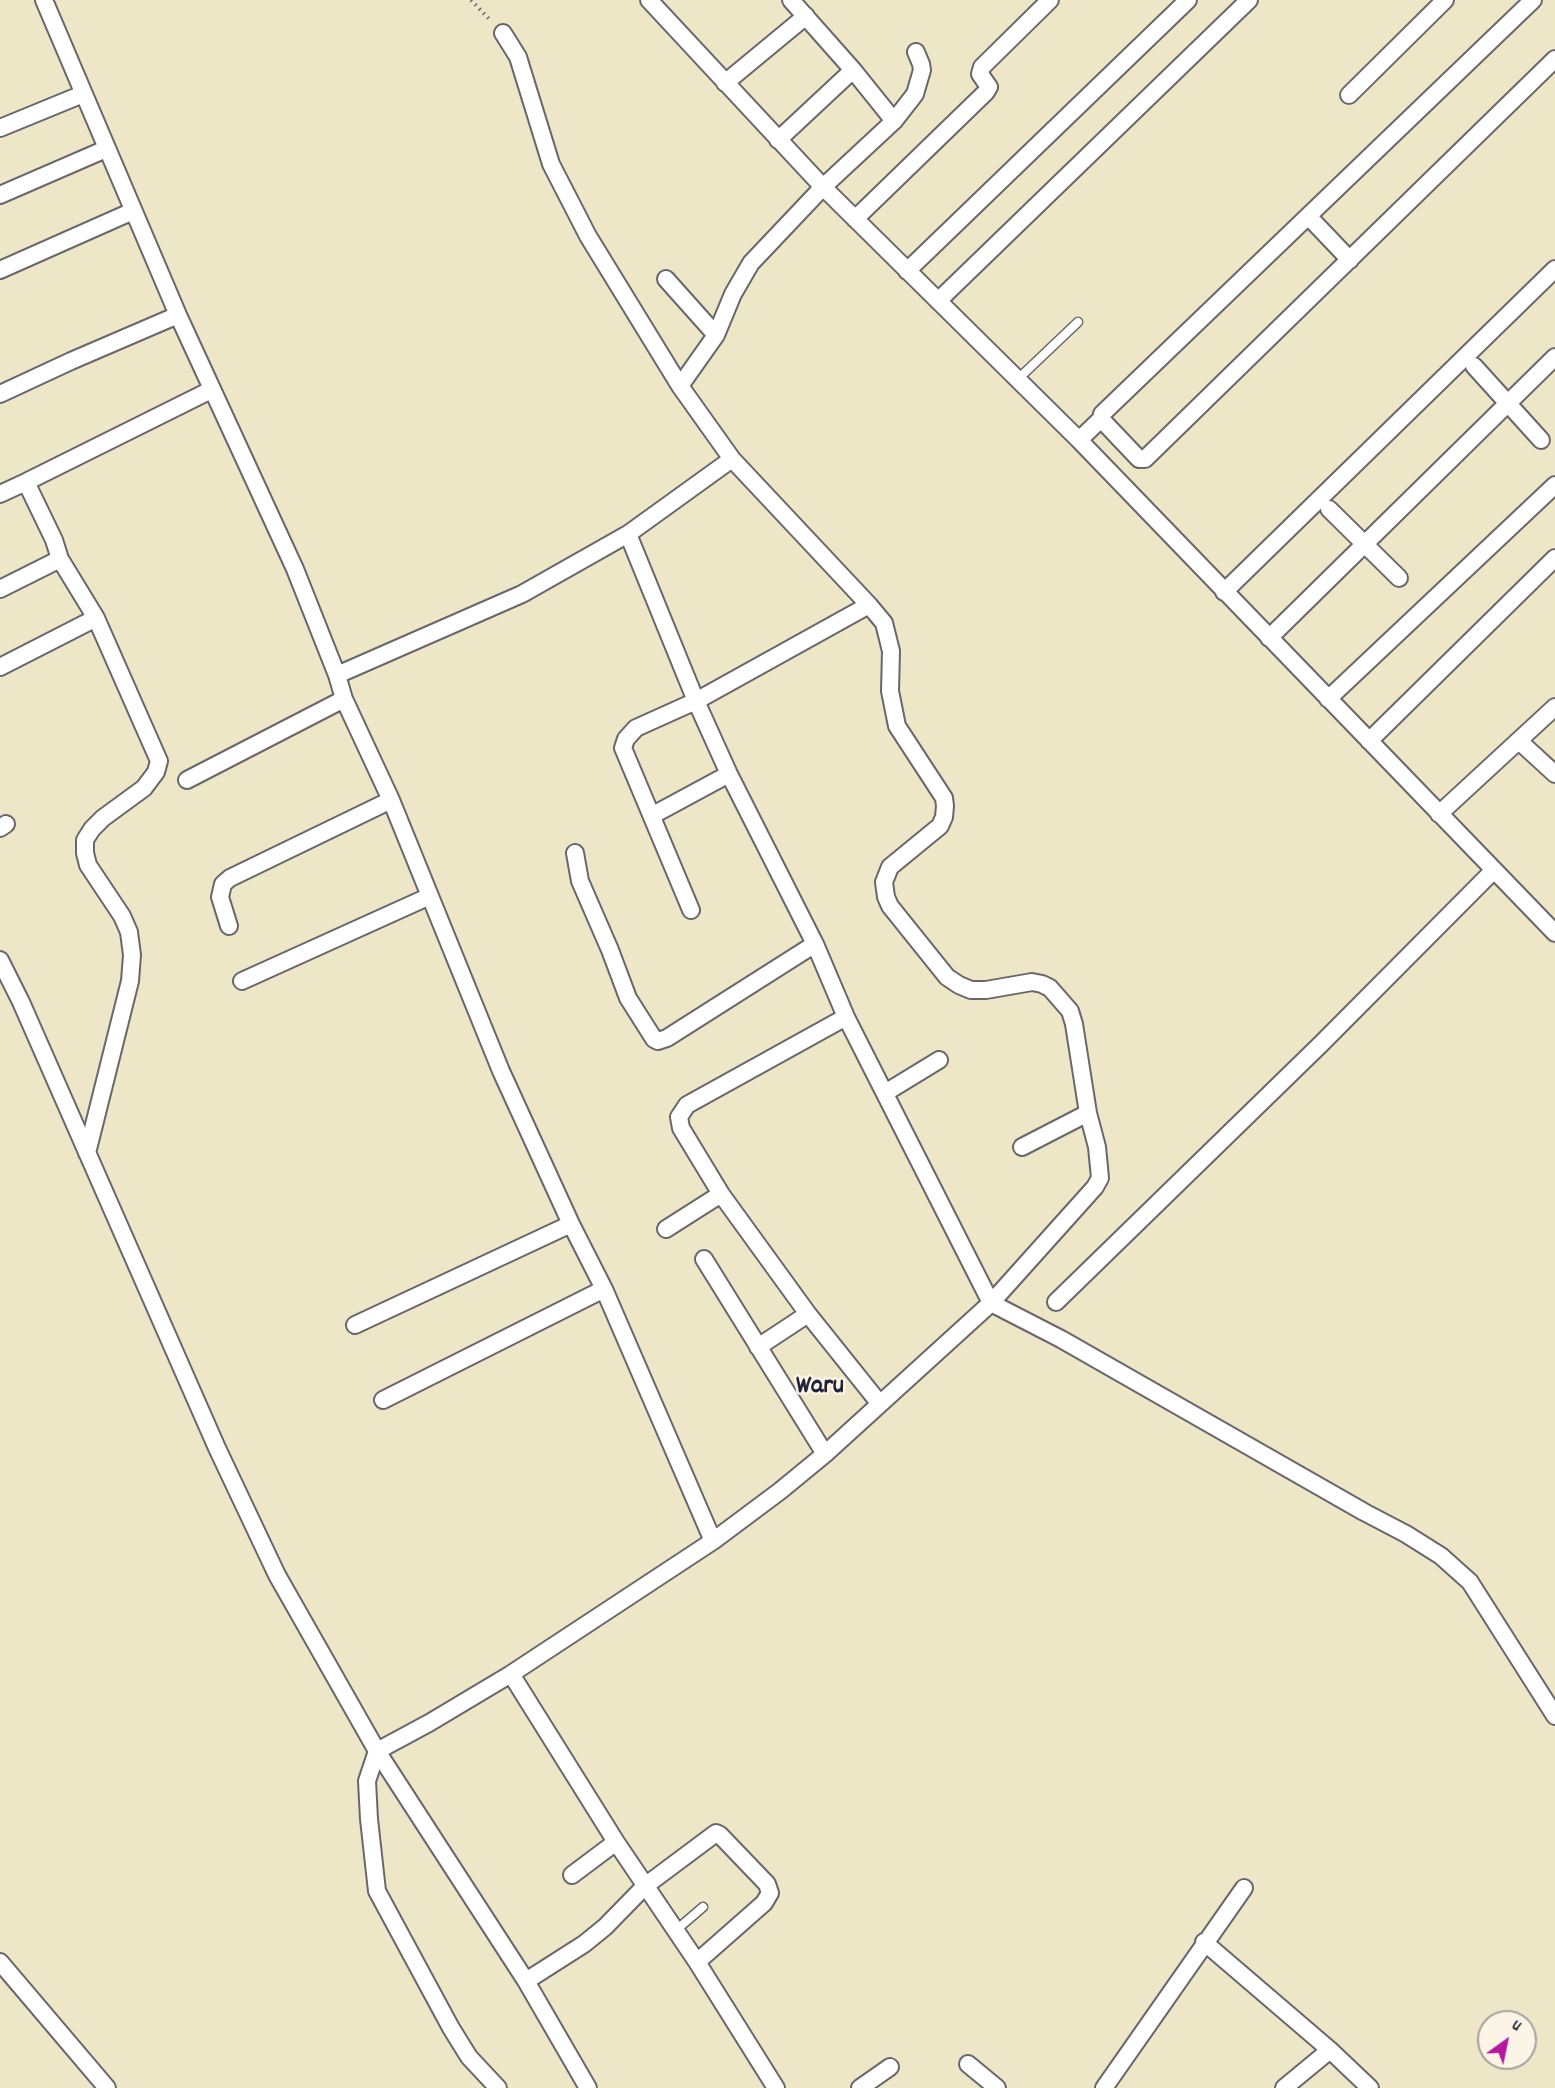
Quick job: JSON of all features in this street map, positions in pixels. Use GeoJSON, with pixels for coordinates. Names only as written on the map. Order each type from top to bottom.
{"type":"FeatureCollection","features":[{"type":"Feature","properties":{"kind":"street"},"geometry":{"type":"LineString","coordinates":[[44,0],[211,390],[295,569],[337,675],[344,699],[391,800],[501,1071],[571,1224],[725,1533]]}},
{"type":"Feature","properties":{"kind":"street"},"geometry":{"type":"LineString","coordinates":[[649,0],[823,187],[1079,440],[1555,933]]}},
{"type":"Feature","properties":{"kind":"street"},"geometry":{"type":"LineString","coordinates":[[791,0],[853,70],[894,121]]}},
{"type":"Feature","properties":{"kind":"street"},"geometry":{"type":"LineString","coordinates":[[855,219],[986,92],[989,87],[980,74],[982,67],[1050,0]]}},
{"type":"Feature","properties":{"kind":"street"},"geometry":{"type":"LineString","coordinates":[[907,272],[1188,0]]}},
{"type":"Feature","properties":{"kind":"street"},"geometry":{"type":"LineString","coordinates":[[938,301],[1249,0]]}},
{"type":"Feature","properties":{"kind":"street"},"geometry":{"type":"LineString","coordinates":[[1349,94],[1445,0]]}},
{"type":"Feature","properties":{"kind":"street"},"geometry":{"type":"LineString","coordinates":[[1079,440],[1101,419],[1102,414],[1533,0]]}},
{"type":"Feature","properties":{"kind":"street"},"geometry":{"type":"LineString","coordinates":[[725,83],[806,16]]}},
{"type":"Feature","properties":{"kind":"street"},"geometry":{"type":"LineString","coordinates":[[498,2088],[469,2057],[451,2028],[377,1891],[367,1781],[377,1751],[511,1674],[579,1630],[725,1533],[825,1454],[991,1303],[1098,1184],[1100,1173],[1070,1011],[1050,988],[1042,984],[1032,982],[986,990],[971,990],[959,985],[947,977],[890,906],[886,897],[884,882],[890,867],[931,835],[944,817],[945,806],[944,798],[897,726],[890,691],[891,651],[884,623],[869,604],[732,459],[680,386],[588,236],[551,164],[518,57],[503,33]]}},
{"type":"Feature","properties":{"kind":"street"},"geometry":{"type":"LineString","coordinates":[[680,386],[716,335],[733,294],[751,263],[823,187],[894,121],[915,94],[919,87],[921,64],[916,52]]}},
{"type":"Feature","properties":{"kind":"street"},"geometry":{"type":"LineString","coordinates":[[1101,419],[1139,459],[1145,459],[1555,59]]}},
{"type":"Feature","properties":{"kind":"street"},"geometry":{"type":"LineString","coordinates":[[778,140],[853,70]]}},
{"type":"Feature","properties":{"kind":"street"},"geometry":{"type":"LineString","coordinates":[[0,128],[83,94]]}},
{"type":"Feature","properties":{"kind":"street"},"geometry":{"type":"LineString","coordinates":[[0,195],[106,149]]}},
{"type":"Feature","properties":{"kind":"street"},"geometry":{"type":"LineString","coordinates":[[0,270],[133,211]]}},
{"type":"Feature","properties":{"kind":"street"},"geometry":{"type":"LineString","coordinates":[[1309,217],[1350,260]]}},
{"type":"Feature","properties":{"kind":"street"},"geometry":{"type":"LineString","coordinates":[[1224,592],[1555,268]]}},
{"type":"Feature","properties":{"kind":"street"},"geometry":{"type":"LineString","coordinates":[[666,279],[716,335]]}},
{"type":"Feature","properties":{"kind":"street"},"geometry":{"type":"LineString","coordinates":[[0,394],[178,315]]}},
{"type":"Feature","properties":{"kind":"street"},"geometry":{"type":"LineString","coordinates":[[1269,638],[1555,357]]}},
{"type":"Feature","properties":{"kind":"street"},"geometry":{"type":"LineString","coordinates":[[1474,366],[1541,440]]}},
{"type":"Feature","properties":{"kind":"street"},"geometry":{"type":"LineString","coordinates":[[0,494],[211,390]]}},
{"type":"Feature","properties":{"kind":"street"},"geometry":{"type":"LineString","coordinates":[[337,675],[522,594],[628,534],[732,459]]}},
{"type":"Feature","properties":{"kind":"street"},"geometry":{"type":"LineString","coordinates":[[26,482],[54,540],[60,559],[96,618],[159,761],[156,772],[144,788],[103,818],[85,840],[88,865],[122,916],[129,932],[132,955],[130,981],[87,1153]]}},
{"type":"Feature","properties":{"kind":"street"},"geometry":{"type":"LineString","coordinates":[[1328,699],[1555,484]]}},
{"type":"Feature","properties":{"kind":"street"},"geometry":{"type":"LineString","coordinates":[[1329,508],[1399,578]]}},
{"type":"Feature","properties":{"kind":"street"},"geometry":{"type":"LineString","coordinates":[[628,534],[696,701],[729,774],[815,944],[846,1017],[991,1303],[1061,1339],[1441,1556],[1470,1582],[1555,1716]]}},
{"type":"Feature","properties":{"kind":"street"},"geometry":{"type":"LineString","coordinates":[[1369,741],[1555,558]]}},
{"type":"Feature","properties":{"kind":"street"},"geometry":{"type":"LineString","coordinates":[[0,589],[60,559]]}},
{"type":"Feature","properties":{"kind":"street"},"geometry":{"type":"LineString","coordinates":[[691,910],[623,748],[623,743],[636,728],[696,701],[869,604]]}},
{"type":"Feature","properties":{"kind":"street"},"geometry":{"type":"LineString","coordinates":[[0,667],[96,618]]}},
{"type":"Feature","properties":{"kind":"street"},"geometry":{"type":"LineString","coordinates":[[187,780],[344,699]]}},
{"type":"Feature","properties":{"kind":"street"},"geometry":{"type":"LineString","coordinates":[[1439,814],[1555,707]]}},
{"type":"Feature","properties":{"kind":"street"},"geometry":{"type":"LineString","coordinates":[[1519,741],[1555,774]]}},
{"type":"Feature","properties":{"kind":"street"},"geometry":{"type":"LineString","coordinates":[[653,815],[729,774]]}},
{"type":"Feature","properties":{"kind":"street"},"geometry":{"type":"LineString","coordinates":[[229,926],[220,897],[223,884],[230,878],[391,800]]}},
{"type":"Feature","properties":{"kind":"street"},"geometry":{"type":"LineString","coordinates":[[574,853],[583,890],[610,950],[628,998],[654,1039],[658,1041],[667,1038],[815,944]]}},
{"type":"Feature","properties":{"kind":"street"},"geometry":{"type":"LineString","coordinates":[[1056,1302],[1321,1044],[1494,870]]}},
{"type":"Feature","properties":{"kind":"street"},"geometry":{"type":"LineString","coordinates":[[242,981],[430,896]]}},
{"type":"Feature","properties":{"kind":"street"},"geometry":{"type":"LineString","coordinates":[[0,960],[21,1002],[218,1448],[277,1575],[377,1751],[526,1981],[588,2088]]}},
{"type":"Feature","properties":{"kind":"street"},"geometry":{"type":"LineString","coordinates":[[846,1017],[683,1108],[679,1117],[681,1128],[721,1194],[808,1314],[880,1404]]}},
{"type":"Feature","properties":{"kind":"street"},"geometry":{"type":"LineString","coordinates":[[885,1093],[939,1060]]}},
{"type":"Feature","properties":{"kind":"street"},"geometry":{"type":"LineString","coordinates":[[1022,1147],[1088,1113]]}},
{"type":"Feature","properties":{"kind":"street"},"geometry":{"type":"LineString","coordinates":[[666,1228],[721,1194]]}},
{"type":"Feature","properties":{"kind":"street"},"geometry":{"type":"LineString","coordinates":[[356,1325],[571,1224]]}},
{"type":"Feature","properties":{"kind":"street"},"geometry":{"type":"LineString","coordinates":[[704,1259],[825,1454]]}},
{"type":"Feature","properties":{"kind":"street"},"geometry":{"type":"LineString","coordinates":[[382,1400],[603,1289]]}},
{"type":"Feature","properties":{"kind":"street"},"geometry":{"type":"LineString","coordinates":[[758,1347],[808,1314]]}},
{"type":"Feature","properties":{"kind":"street"},"geometry":{"type":"LineString","coordinates":[[511,1674],[616,1842],[698,1962],[776,2088]]}},
{"type":"Feature","properties":{"kind":"street"},"geometry":{"type":"LineString","coordinates":[[526,1981],[584,1944],[605,1927],[645,1886],[716,1833],[767,1884],[770,1893],[764,1903],[698,1962]]}},
{"type":"Feature","properties":{"kind":"street"},"geometry":{"type":"LineString","coordinates":[[572,1875],[616,1842]]}},
{"type":"Feature","properties":{"kind":"street"},"geometry":{"type":"LineString","coordinates":[[1104,2088],[1204,1942],[1244,1888]]}},
{"type":"Feature","properties":{"kind":"street"},"geometry":{"type":"LineString","coordinates":[[1204,1942],[1371,2088]]}},
{"type":"Feature","properties":{"kind":"street"},"geometry":{"type":"LineString","coordinates":[[0,1962],[107,2088]]}},
{"type":"Feature","properties":{"kind":"street"},"geometry":{"type":"LineString","coordinates":[[1284,2088],[1330,2050]]}},
{"type":"Feature","properties":{"kind":"street"},"geometry":{"type":"LineString","coordinates":[[968,2064],[997,2088]]}},
{"type":"Feature","properties":{"kind":"street"},"geometry":{"type":"LineString","coordinates":[[860,2088],[890,2067]]}},
{"type":"Feature","properties":{"kind":"lane"},"geometry":{"type":"LineString","coordinates":[[1018,379],[1078,322]]}},
{"type":"Feature","properties":{"kind":"lane"},"geometry":{"type":"LineString","coordinates":[[675,1931],[703,1907]]}},
{"type":"Feature","properties":{"kind":"path"},"geometry":{"type":"LineString","coordinates":[[471,0],[503,33]]}},
{"type":"Feature","properties":{"kind":"district","name":"Waru"},"geometry":{"type":"Point","coordinates":[820,1388]}}]}
